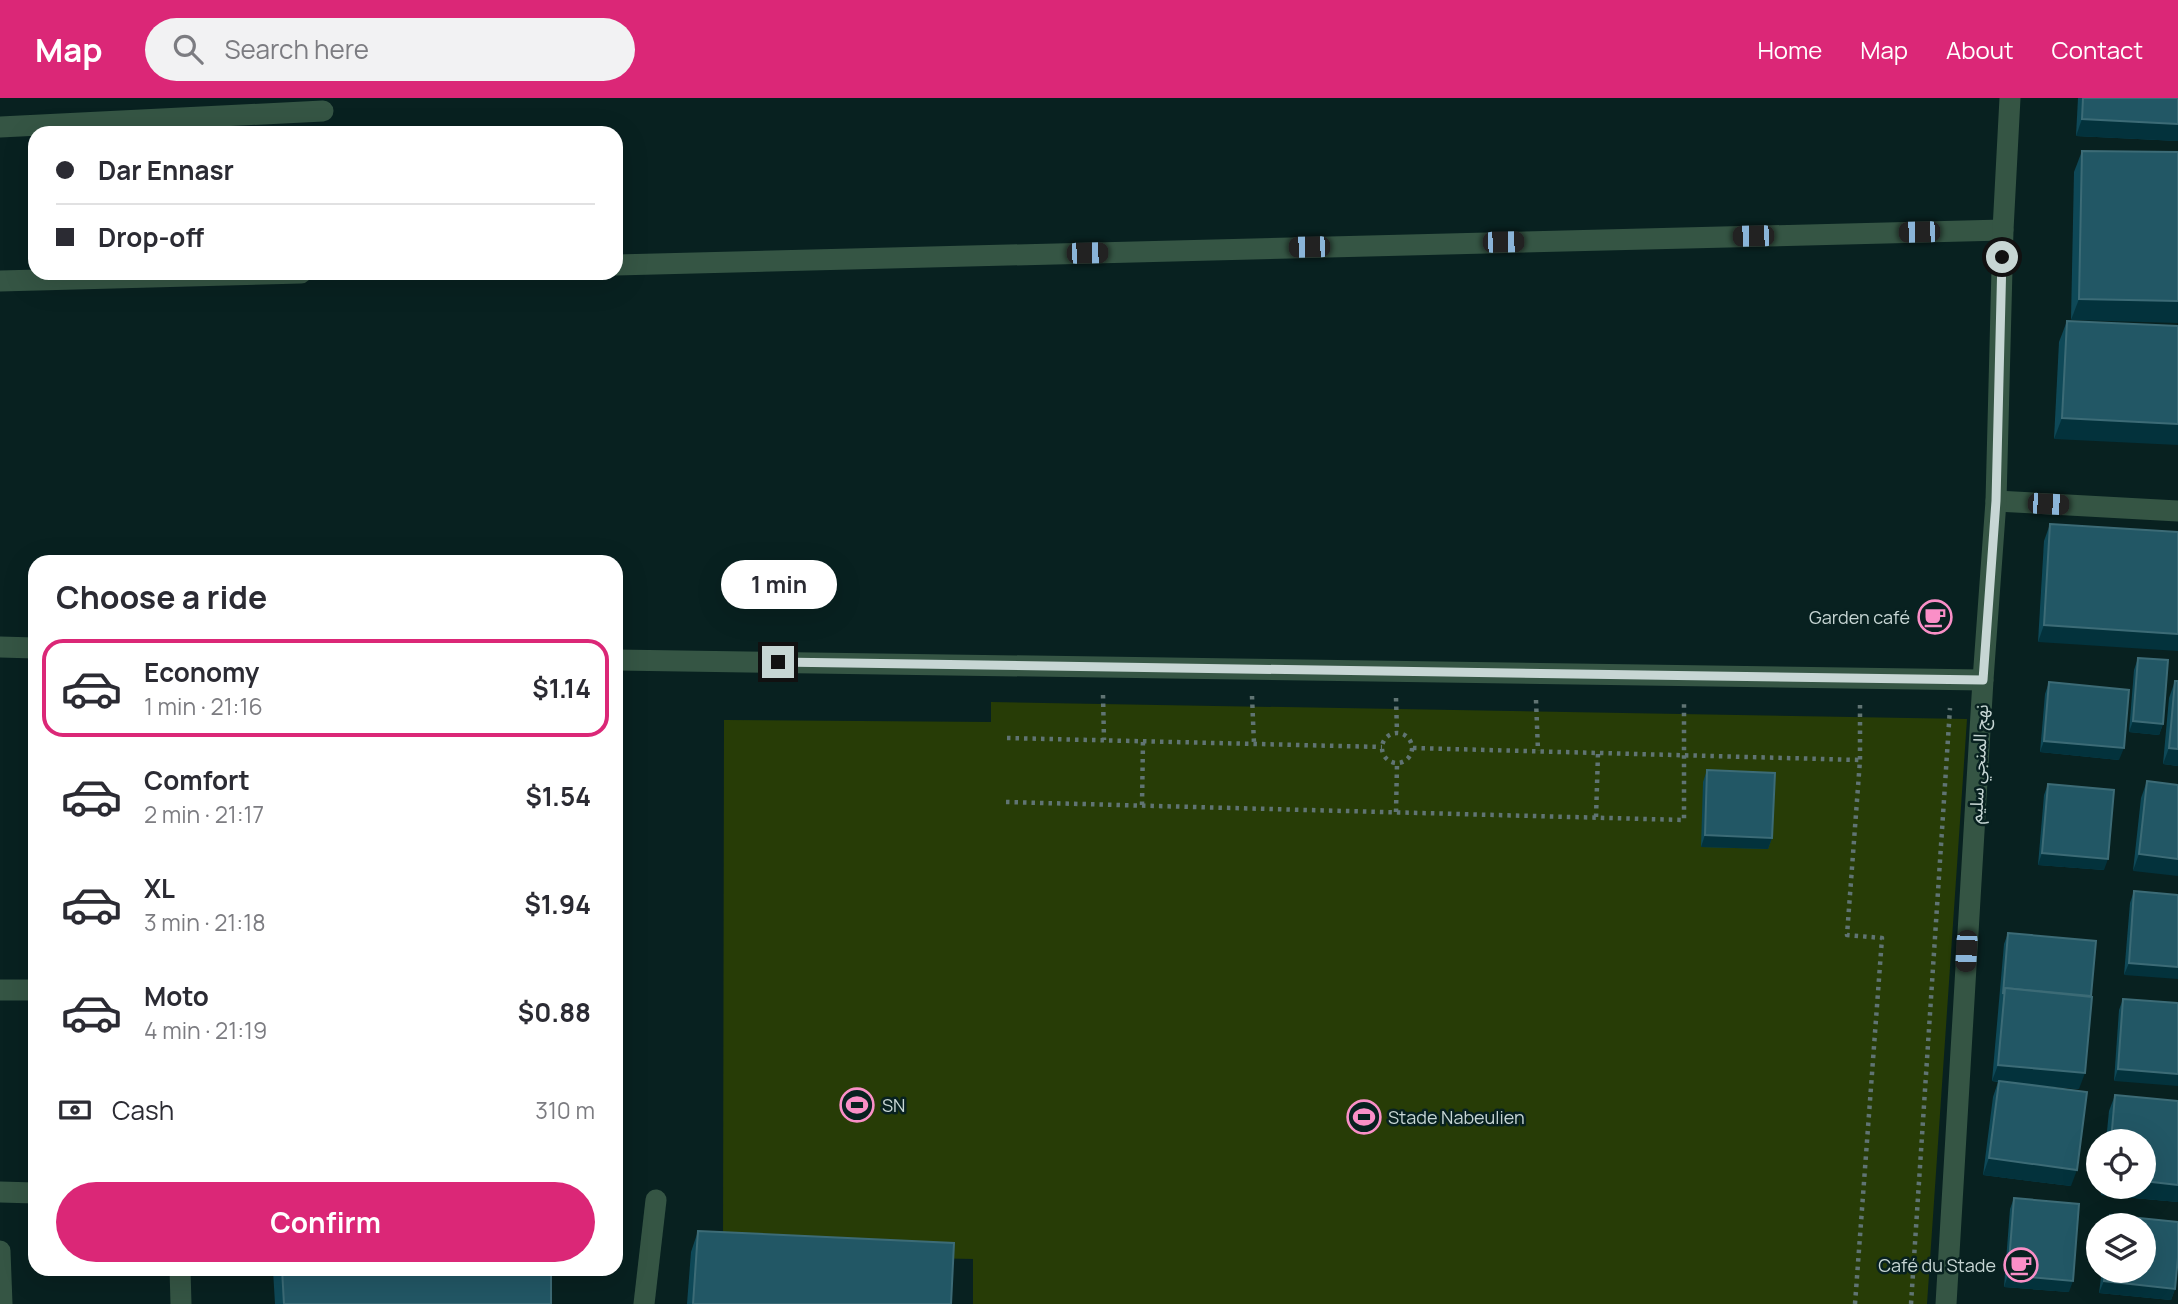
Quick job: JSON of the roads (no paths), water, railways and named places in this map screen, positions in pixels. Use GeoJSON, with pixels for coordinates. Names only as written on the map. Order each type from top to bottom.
{"type":"FeatureCollection","features":[{"type":"Feature","properties":{"kind":"street","name":"نهج المنجي سليم"},"geometry":{"type":"LineString","coordinates":[[1946,1304],[1996,501],[2003,230],[2010,98]]}},
{"type":"Feature","properties":{"kind":"street"},"geometry":{"type":"LineString","coordinates":[[0,127],[323,111]]}},
{"type":"Feature","properties":{"kind":"street"},"geometry":{"type":"LineString","coordinates":[[623,265],[2003,230]]}},
{"type":"Feature","properties":{"kind":"street"},"geometry":{"type":"LineString","coordinates":[[0,281],[38,280]]}},
{"type":"Feature","properties":{"kind":"street"},"geometry":{"type":"LineString","coordinates":[[1996,501],[2178,511]]}},
{"type":"Feature","properties":{"kind":"street"},"geometry":{"type":"LineString","coordinates":[[0,647],[28,648]]}},
{"type":"Feature","properties":{"kind":"street"},"geometry":{"type":"LineString","coordinates":[[623,660],[1983,680]]}},
{"type":"Feature","properties":{"kind":"street"},"geometry":{"type":"LineString","coordinates":[[0,990],[28,990]]}},
{"type":"Feature","properties":{"kind":"street"},"geometry":{"type":"LineString","coordinates":[[0,1192],[28,1193]]}},
{"type":"Feature","properties":{"kind":"street"},"geometry":{"type":"LineString","coordinates":[[644,1304],[656,1200]]}},
{"type":"Feature","properties":{"kind":"street"},"geometry":{"type":"LineString","coordinates":[[0,1251],[2,1304]]}},
{"type":"Feature","properties":{"kind":"street"},"geometry":{"type":"LineString","coordinates":[[180,1276],[181,1304]]}},
{"type":"Feature","properties":{"kind":"place","name":"Garden café"},"geometry":{"type":"Point","coordinates":[1935,617]}},
{"type":"Feature","properties":{"kind":"place","name":"SN"},"geometry":{"type":"Point","coordinates":[857,1105]}},
{"type":"Feature","properties":{"kind":"place","name":"Stade Nabeulien"},"geometry":{"type":"Point","coordinates":[1364,1117]}},
{"type":"Feature","properties":{"kind":"place","name":"Café du Stade"},"geometry":{"type":"Point","coordinates":[2021,1265]}}]}
